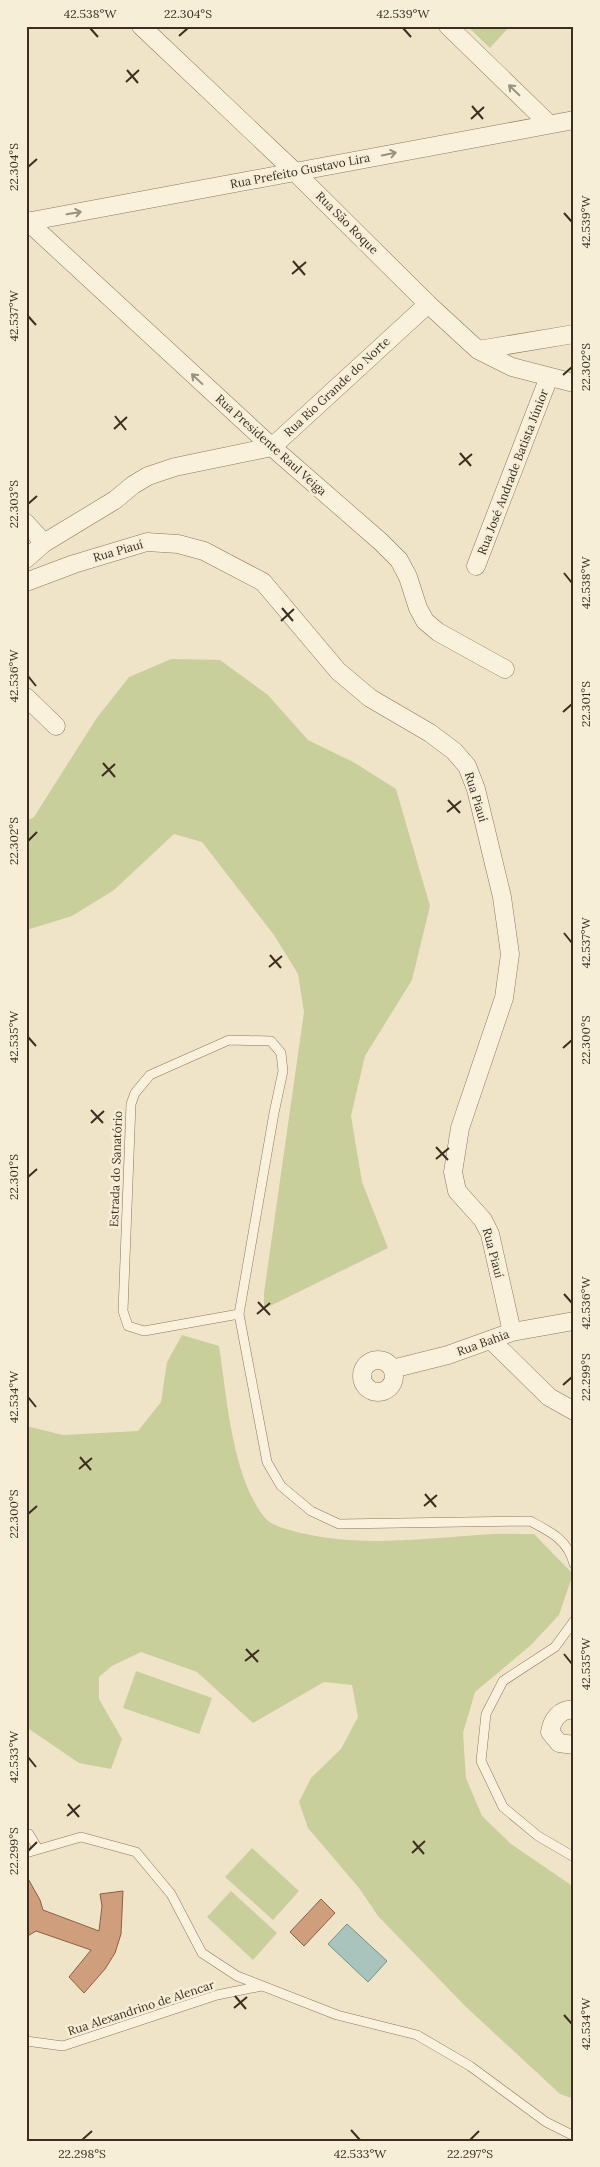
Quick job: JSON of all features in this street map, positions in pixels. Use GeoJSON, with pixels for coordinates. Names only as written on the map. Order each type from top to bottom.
{"type":"FeatureCollection","features":[{"type":"Feature","properties":{"kind":"street","name":"Rua São Roque"},"geometry":{"type":"LineString","coordinates":[[141,26],[478,350],[512,367],[574,383]]}},
{"type":"Feature","properties":{"kind":"street"},"geometry":{"type":"LineString","coordinates":[[448,26],[550,124]]}},
{"type":"Feature","properties":{"kind":"street","name":"Rua Prefeito Gustavo Lira"},"geometry":{"type":"LineString","coordinates":[[27,221],[574,120]]}},
{"type":"Feature","properties":{"kind":"street","name":"Rua Presidente Raul Veiga"},"geometry":{"type":"LineString","coordinates":[[27,221],[272,447],[399,560],[408,577],[418,608],[425,622],[438,632],[504,669]]}},
{"type":"Feature","properties":{"kind":"street","name":"Rua Rio Grande do Norte"},"geometry":{"type":"LineString","coordinates":[[272,447],[428,304]]}},
{"type":"Feature","properties":{"kind":"street"},"geometry":{"type":"LineString","coordinates":[[478,350],[574,334]]}},
{"type":"Feature","properties":{"kind":"street","name":"Rua José Andrade Batista Júnior"},"geometry":{"type":"LineString","coordinates":[[476,566],[549,377]]}},
{"type":"Feature","properties":{"kind":"street"},"geometry":{"type":"LineString","coordinates":[[26,559],[44,543],[115,500],[132,485],[148,476],[175,467],[272,447]]}},
{"type":"Feature","properties":{"kind":"street"},"geometry":{"type":"LineString","coordinates":[[26,523],[44,543]]}},
{"type":"Feature","properties":{"kind":"street","name":"Rua Piauí"},"geometry":{"type":"LineString","coordinates":[[26,582],[74,564],[147,542],[178,544],[204,551],[264,582],[338,671],[370,698],[438,739],[454,751],[467,766],[476,789],[502,897],[510,954],[504,998],[460,1128],[453,1172],[457,1191],[483,1220],[490,1234],[512,1332]]}},
{"type":"Feature","properties":{"kind":"street"},"geometry":{"type":"LineString","coordinates":[[26,697],[56,726]]}},
{"type":"Feature","properties":{"kind":"street","name":"Rua Bahia"},"geometry":{"type":"LineString","coordinates":[[392,1369],[448,1355],[512,1332],[574,1321]]}},
{"type":"Feature","properties":{"kind":"street"},"geometry":{"type":"LineString","coordinates":[[491,1340],[543,1392],[574,1411]]}},
{"type":"Feature","properties":{"kind":"street"},"geometry":{"type":"LineString","coordinates":[[574,1710],[562,1712],[554,1718],[550,1732],[559,1743],[574,1745]]}},
{"type":"Feature","properties":{"kind":"lane","name":"Estrada do Sanatório"},"geometry":{"type":"LineString","coordinates":[[239,1314],[144,1331],[128,1326],[123,1311],[131,1104],[135,1093],[150,1075],[229,1040],[271,1041],[281,1052],[283,1071],[274,1112],[239,1314],[267,1462],[281,1486],[311,1511],[339,1524],[530,1521],[556,1534],[572,1556],[574,1564]]}},
{"type":"Feature","properties":{"kind":"lane"},"geometry":{"type":"LineString","coordinates":[[574,1621],[555,1647],[503,1681],[486,1714],[481,1761],[503,1807],[538,1836],[574,1857]]}},
{"type":"Feature","properties":{"kind":"lane"},"geometry":{"type":"LineString","coordinates":[[26,1834],[29,1834],[38,1849]]}},
{"type":"Feature","properties":{"kind":"lane","name":"Rua Alexandrino de Alencar"},"geometry":{"type":"LineString","coordinates":[[26,1853],[81,1837],[136,1852],[171,1894],[202,1953],[236,1976],[337,2016],[416,2035],[470,2066],[546,2122],[574,2136]]}},
{"type":"Feature","properties":{"kind":"lane","name":"Rua Alexandrino de Alencar"},"geometry":{"type":"LineString","coordinates":[[26,2041],[63,2046],[217,1995],[263,1986]]}},
{"type":"Feature","properties":{"kind":"green space"},"geometry":{"type":"Polygon","coordinates":[[[467,26],[510,26],[490,48],[467,26]]]}},
{"type":"Feature","properties":{"kind":"green space"},"geometry":{"type":"Polygon","coordinates":[[[171,659],[220,660],[268,695],[308,740],[355,763],[396,789],[430,906],[412,980],[365,1056],[351,1116],[362,1182],[388,1248],[264,1309],[264,1293],[304,1012],[298,974],[274,935],[202,842],[174,834],[114,890],[72,916],[30,929],[26,933],[26,821],[34,817],[96,719],[129,677],[171,659]]]}},
{"type":"Feature","properties":{"kind":"green space"},"geometry":{"type":"Polygon","coordinates":[[[182,1335],[219,1346],[228,1413],[238,1460],[245,1482],[255,1502],[269,1522],[301,1533],[346,1540],[367,1541],[492,1534],[534,1534],[573,1574],[559,1615],[531,1645],[475,1692],[463,1733],[466,1778],[482,1816],[511,1844],[574,1887],[574,2099],[560,2094],[465,2006],[378,1916],[359,1888],[308,1828],[299,1802],[311,1778],[341,1749],[358,1717],[352,1685],[324,1682],[253,1723],[197,1672],[141,1652],[112,1666],[99,1677],[99,1699],[122,1739],[111,1769],[79,1763],[26,1727],[26,1426],[63,1435],[138,1431],[161,1402],[167,1362],[182,1335]]]}},
{"type":"Feature","properties":{"kind":"green space"},"geometry":{"type":"Polygon","coordinates":[[[136,1671],[212,1698],[199,1734],[123,1708],[136,1671]]]}},
{"type":"Feature","properties":{"kind":"green space"},"geometry":{"type":"Polygon","coordinates":[[[252,1848],[299,1891],[273,1920],[225,1877],[252,1848]]]}},
{"type":"Feature","properties":{"kind":"green space"},"geometry":{"type":"Polygon","coordinates":[[[231,1891],[277,1933],[253,1960],[207,1917],[231,1891]]]}},
{"type":"Feature","properties":{"kind":"water"},"geometry":{"type":"Polygon","coordinates":[[[347,1924],[387,1961],[368,1982],[328,1944],[347,1924]]]}},
{"type":"Feature","properties":{"kind":"building"},"geometry":{"type":"Polygon","coordinates":[[[26,1875],[40,1900],[43,1910],[99,1931],[102,1906],[100,1894],[123,1891],[121,1934],[115,1953],[105,1969],[84,1993],[69,1977],[91,1950],[36,1931],[26,1937],[26,1875]]]}},
{"type":"Feature","properties":{"kind":"building"},"geometry":{"type":"Polygon","coordinates":[[[321,1899],[335,1913],[304,1946],[290,1932],[321,1899]]]}}]}
